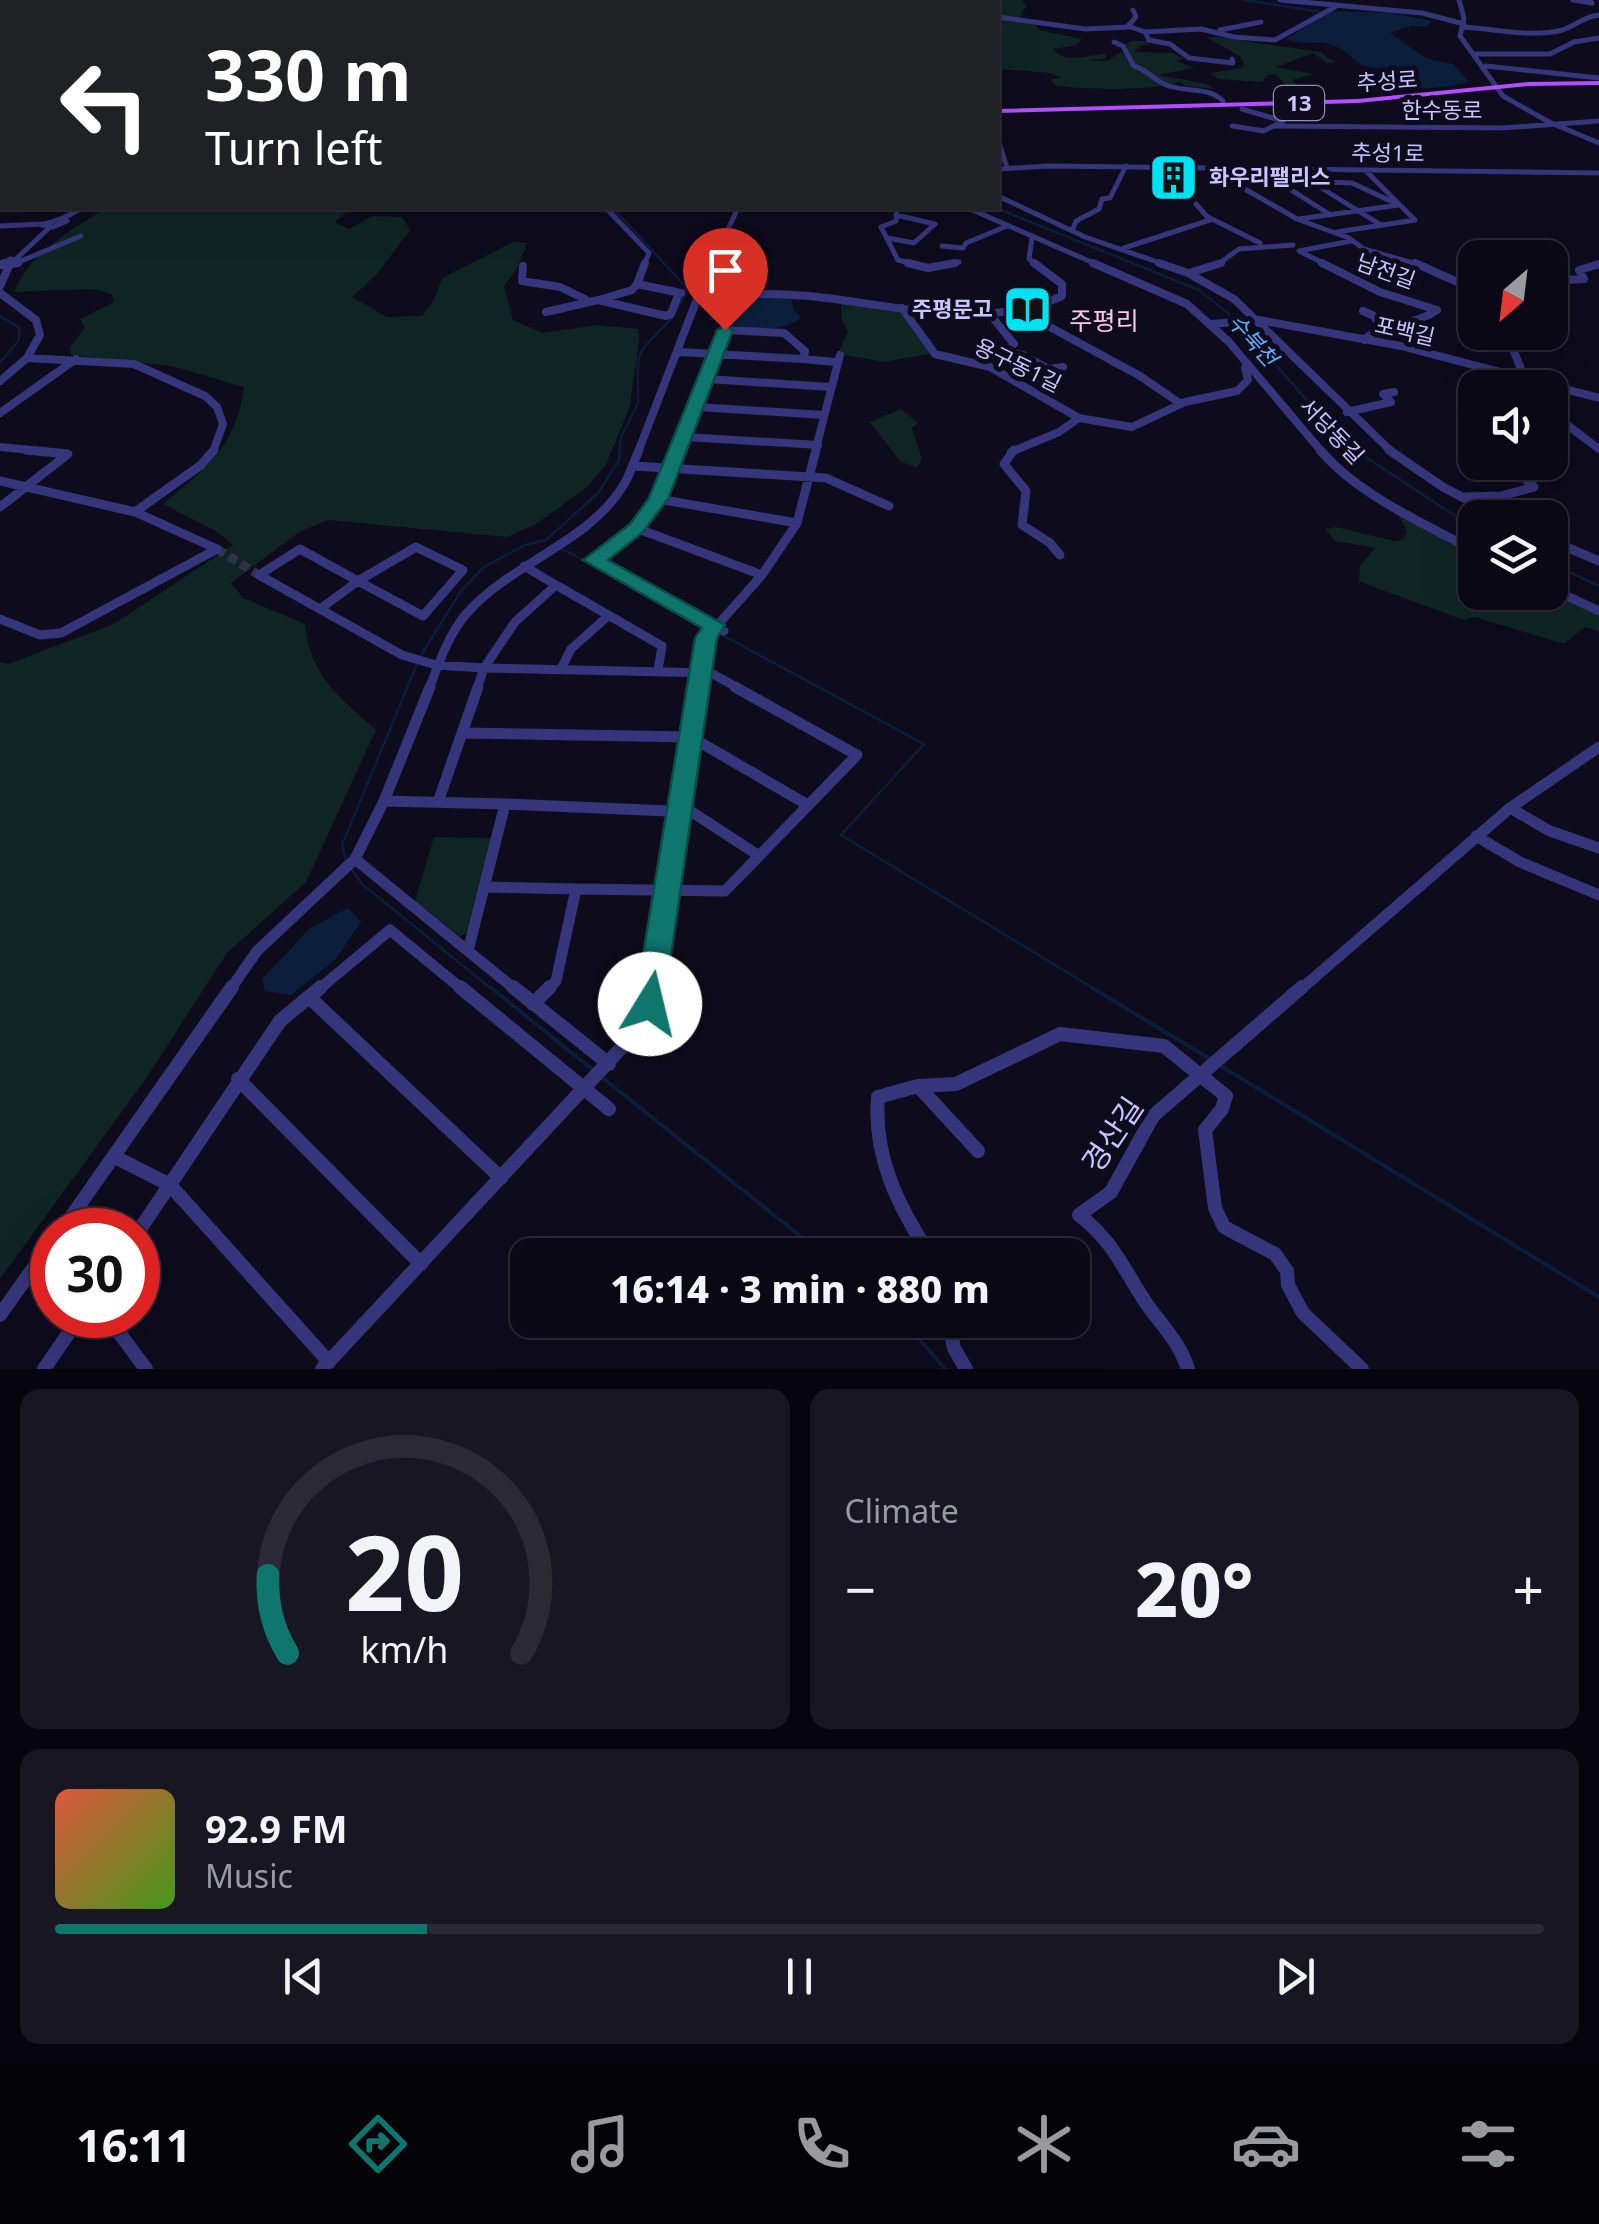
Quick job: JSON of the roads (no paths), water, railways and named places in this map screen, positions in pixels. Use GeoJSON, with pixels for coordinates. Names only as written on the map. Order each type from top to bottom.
{"type":"FeatureCollection","features":[{"type":"Feature","properties":{"kind":"main road","name":"추성로"},"geometry":{"type":"LineString","coordinates":[[1000,110],[1427,94],[1560,80],[1599,81]]}},
{"type":"Feature","properties":{"kind":"main road","name":"추성로"},"geometry":{"type":"LineString","coordinates":[[1000,110],[1417,97],[1496,86],[1599,81]]}},
{"type":"Feature","properties":{"kind":"street"},"geometry":{"type":"LineString","coordinates":[[1280,0],[1422,13],[1464,25],[1522,32],[1564,29],[1576,26],[1586,16],[1599,14],[1591,2],[1573,0]]}},
{"type":"Feature","properties":{"kind":"street","name":"한수동로"},"geometry":{"type":"LineString","coordinates":[[1458,0],[1464,25],[1460,36],[1486,66],[1496,86],[1550,122],[1599,143]]}},
{"type":"Feature","properties":{"kind":"street"},"geometry":{"type":"LineString","coordinates":[[1223,101],[1216,93],[1169,87],[1148,78],[1143,68],[1134,66],[1123,46],[1114,42],[1145,32],[1197,28],[1275,40],[1335,7]]}},
{"type":"Feature","properties":{"kind":"street"},"geometry":{"type":"LineString","coordinates":[[1129,27],[1136,18],[1133,10]]}},
{"type":"Feature","properties":{"kind":"street"},"geometry":{"type":"LineString","coordinates":[[1000,17],[1086,29],[1129,27],[1145,32],[1149,40],[1170,44],[1188,58],[1232,63],[1232,59]]}},
{"type":"Feature","properties":{"kind":"street"},"geometry":{"type":"LineString","coordinates":[[1214,32],[1262,22]]}},
{"type":"Feature","properties":{"kind":"street"},"geometry":{"type":"LineString","coordinates":[[1476,54],[1550,54],[1574,42],[1599,38]]}},
{"type":"Feature","properties":{"kind":"street"},"geometry":{"type":"LineString","coordinates":[[1486,66],[1599,81]]}},
{"type":"Feature","properties":{"kind":"street"},"geometry":{"type":"LineString","coordinates":[[1242,109],[1282,119],[1274,126]]}},
{"type":"Feature","properties":{"kind":"street"},"geometry":{"type":"LineString","coordinates":[[1550,122],[1599,122]]}},
{"type":"Feature","properties":{"kind":"street","name":"한수동로"},"geometry":{"type":"LineString","coordinates":[[1232,126],[1264,131],[1274,126],[1502,128],[1550,122]]}},
{"type":"Feature","properties":{"kind":"street"},"geometry":{"type":"LineString","coordinates":[[1000,145],[1007,168]]}},
{"type":"Feature","properties":{"kind":"street"},"geometry":{"type":"LineString","coordinates":[[1072,231],[1076,221],[1112,195],[1126,166]]}},
{"type":"Feature","properties":{"kind":"street","name":"추성1로"},"geometry":{"type":"LineString","coordinates":[[1000,169],[1126,166],[1599,172]]}},
{"type":"Feature","properties":{"kind":"street","name":"남전길"},"geometry":{"type":"LineString","coordinates":[[1208,168],[1297,219],[1458,283]]}},
{"type":"Feature","properties":{"kind":"street"},"geometry":{"type":"LineString","coordinates":[[1336,232],[1415,220],[1365,170]]}},
{"type":"Feature","properties":{"kind":"street"},"geometry":{"type":"LineString","coordinates":[[1227,179],[1352,183],[1399,205],[1297,219]]}},
{"type":"Feature","properties":{"kind":"street"},"geometry":{"type":"LineString","coordinates":[[1276,180],[1330,214]]}},
{"type":"Feature","properties":{"kind":"street"},"geometry":{"type":"LineString","coordinates":[[1311,181],[1382,226]]}},
{"type":"Feature","properties":{"kind":"street"},"geometry":{"type":"LineString","coordinates":[[1000,197],[1072,231],[1188,273],[1234,298],[1379,443],[1468,500]]}},
{"type":"Feature","properties":{"kind":"street"},"geometry":{"type":"LineString","coordinates":[[1196,204],[1210,218],[1260,243]]}},
{"type":"Feature","properties":{"kind":"street"},"geometry":{"type":"LineString","coordinates":[[0,226],[64,224],[67,222],[63,218],[79,210]]}},
{"type":"Feature","properties":{"kind":"street"},"geometry":{"type":"LineString","coordinates":[[546,312],[632,290],[637,284],[649,253],[608,210]]}},
{"type":"Feature","properties":{"kind":"street"},"geometry":{"type":"LineString","coordinates":[[77,1208],[258,951],[355,859],[384,801],[433,665],[467,614],[524,566],[605,508],[634,466],[714,256],[737,210]]}},
{"type":"Feature","properties":{"kind":"street"},"geometry":{"type":"LineString","coordinates":[[888,238],[914,244],[934,224],[898,210],[896,221],[881,225],[896,258],[928,268],[960,262]]}},
{"type":"Feature","properties":{"kind":"street","name":"서당동길"},"geometry":{"type":"LineString","coordinates":[[972,210],[1188,304],[1236,352],[1334,468],[1388,504],[1458,542]]}},
{"type":"Feature","properties":{"kind":"street"},"geometry":{"type":"LineString","coordinates":[[1118,249],[1142,245],[1156,235],[1195,228],[1210,218]]}},
{"type":"Feature","properties":{"kind":"street"},"geometry":{"type":"LineString","coordinates":[[18,260],[46,226]]}},
{"type":"Feature","properties":{"kind":"street"},"geometry":{"type":"LineString","coordinates":[[942,246],[963,248],[966,242],[1007,226]]}},
{"type":"Feature","properties":{"kind":"street"},"geometry":{"type":"LineString","coordinates":[[0,380],[26,358],[40,335],[40,325],[0,290],[4,264],[82,236]]}},
{"type":"Feature","properties":{"kind":"street"},"geometry":{"type":"LineString","coordinates":[[700,294],[798,295],[902,308],[988,312],[1017,309],[1062,296],[1062,284],[1029,259],[1032,238]]}},
{"type":"Feature","properties":{"kind":"street"},"geometry":{"type":"LineString","coordinates":[[1280,241],[1304,247]]}},
{"type":"Feature","properties":{"kind":"street","name":"남전길"},"geometry":{"type":"LineString","coordinates":[[1352,241],[1304,247],[1300,253],[1328,268],[1437,310],[1429,317],[1378,324]]}},
{"type":"Feature","properties":{"kind":"street"},"geometry":{"type":"LineString","coordinates":[[1188,273],[1215,267],[1239,250],[1293,245]]}},
{"type":"Feature","properties":{"kind":"street"},"geometry":{"type":"LineString","coordinates":[[1568,280],[1584,279],[1579,270],[1599,264]]}},
{"type":"Feature","properties":{"kind":"street"},"geometry":{"type":"LineString","coordinates":[[524,266],[522,281],[527,284],[560,287],[577,298],[666,316],[680,293],[637,284]]}},
{"type":"Feature","properties":{"kind":"street","name":"용구동1길"},"geometry":{"type":"LineString","coordinates":[[902,308],[935,354],[955,354],[980,364],[1038,390],[1080,418],[1117,428],[1132,427],[1180,404],[1244,386],[1248,374],[1236,361],[1236,352]]}},
{"type":"Feature","properties":{"kind":"street","name":"용구동1길"},"geometry":{"type":"LineString","coordinates":[[1017,309],[1064,338],[1132,369],[1180,404]]}},
{"type":"Feature","properties":{"kind":"street"},"geometry":{"type":"LineString","coordinates":[[1363,311],[1378,324],[1364,340]]}},
{"type":"Feature","properties":{"kind":"street","name":"용구동1길"},"geometry":{"type":"LineString","coordinates":[[988,312],[1014,344],[1006,351],[1022,354]]}},
{"type":"Feature","properties":{"kind":"street"},"geometry":{"type":"LineString","coordinates":[[1211,324],[1257,320]]}},
{"type":"Feature","properties":{"kind":"street","name":"포백길"},"geometry":{"type":"LineString","coordinates":[[1257,320],[1410,348],[1480,370]]}},
{"type":"Feature","properties":{"kind":"street"},"geometry":{"type":"LineString","coordinates":[[719,628],[594,560],[636,528],[658,499],[686,437],[725,330],[784,333],[805,351],[804,359]]}},
{"type":"Feature","properties":{"kind":"street"},"geometry":{"type":"LineString","coordinates":[[114,1156],[170,1184],[325,1366],[639,1030],[650,1004],[706,638],[719,628],[762,575],[797,523],[838,358],[679,352]]}},
{"type":"Feature","properties":{"kind":"street"},"geometry":{"type":"LineString","coordinates":[[26,358],[134,364],[205,396],[222,416],[222,432],[202,465],[134,512]]}},
{"type":"Feature","properties":{"kind":"street"},"geometry":{"type":"LineString","coordinates":[[0,412],[76,359]]}},
{"type":"Feature","properties":{"kind":"street","name":"용구동1길"},"geometry":{"type":"LineString","coordinates":[[1032,360],[1049,369],[1064,367]]}},
{"type":"Feature","properties":{"kind":"street"},"geometry":{"type":"LineString","coordinates":[[707,379],[830,387]]}},
{"type":"Feature","properties":{"kind":"street"},"geometry":{"type":"LineString","coordinates":[[1347,412],[1392,402],[1383,394],[1394,392]]}},
{"type":"Feature","properties":{"kind":"street","name":"포백길"},"geometry":{"type":"LineString","coordinates":[[1568,392],[1599,398]]}},
{"type":"Feature","properties":{"kind":"street"},"geometry":{"type":"LineString","coordinates":[[697,407],[824,415]]}},
{"type":"Feature","properties":{"kind":"street","name":"용구동1길"},"geometry":{"type":"LineString","coordinates":[[1060,555],[1050,543],[1022,525],[1030,504],[1028,494],[1021,479],[1004,464],[1004,457],[1015,447],[1060,434],[1080,418]]}},
{"type":"Feature","properties":{"kind":"street"},"geometry":{"type":"LineString","coordinates":[[1568,426],[1599,449]]}},
{"type":"Feature","properties":{"kind":"street"},"geometry":{"type":"LineString","coordinates":[[686,437],[818,445]]}},
{"type":"Feature","properties":{"kind":"street"},"geometry":{"type":"LineString","coordinates":[[0,447],[68,454],[0,507]]}},
{"type":"Feature","properties":{"kind":"street"},"geometry":{"type":"LineString","coordinates":[[634,466],[826,478],[889,506]]}},
{"type":"Feature","properties":{"kind":"street"},"geometry":{"type":"LineString","coordinates":[[1464,498],[1501,496],[1534,487],[1527,480]]}},
{"type":"Feature","properties":{"kind":"street"},"geometry":{"type":"LineString","coordinates":[[0,481],[134,512],[217,549],[61,633],[40,635],[0,619]]}},
{"type":"Feature","properties":{"kind":"street"},"geometry":{"type":"LineString","coordinates":[[658,499],[797,523]]}},
{"type":"Feature","properties":{"kind":"street"},"geometry":{"type":"LineString","coordinates":[[636,528],[762,575]]}},
{"type":"Feature","properties":{"kind":"street"},"geometry":{"type":"LineString","coordinates":[[320,609],[356,583],[402,552],[416,548],[463,570],[422,616],[356,583],[300,549],[259,574],[320,609],[402,655],[433,665],[712,672],[857,755],[725,891],[486,886]]}},
{"type":"Feature","properties":{"kind":"street"},"geometry":{"type":"LineString","coordinates":[[1568,548],[1599,561]]}},
{"type":"Feature","properties":{"kind":"street"},"geometry":{"type":"LineString","coordinates":[[524,566],[662,646],[658,670]]}},
{"type":"Feature","properties":{"kind":"street"},"geometry":{"type":"LineString","coordinates":[[438,802],[484,668],[500,636],[516,617],[556,585]]}},
{"type":"Feature","properties":{"kind":"street"},"geometry":{"type":"LineString","coordinates":[[1568,596],[1599,611]]}},
{"type":"Feature","properties":{"kind":"street"},"geometry":{"type":"LineString","coordinates":[[561,669],[570,649],[608,616]]}},
{"type":"Feature","properties":{"kind":"street"},"geometry":{"type":"LineString","coordinates":[[464,733],[691,737],[808,805]]}},
{"type":"Feature","properties":{"kind":"street"},"geometry":{"type":"LineString","coordinates":[[1210,1068],[1510,808],[1599,748]]}},
{"type":"Feature","properties":{"kind":"street"},"geometry":{"type":"LineString","coordinates":[[384,801],[680,810],[692,812],[758,856]]}},
{"type":"Feature","properties":{"kind":"street"},"geometry":{"type":"LineString","coordinates":[[468,951],[505,804]]}},
{"type":"Feature","properties":{"kind":"street"},"geometry":{"type":"LineString","coordinates":[[1510,808],[1541,827],[1599,848]]}},
{"type":"Feature","properties":{"kind":"street"},"geometry":{"type":"LineString","coordinates":[[1476,836],[1520,862],[1599,895]]}},
{"type":"Feature","properties":{"kind":"street"},"geometry":{"type":"LineString","coordinates":[[355,859],[609,1064]]}},
{"type":"Feature","properties":{"kind":"street"},"geometry":{"type":"LineString","coordinates":[[533,1004],[556,981],[576,889]]}},
{"type":"Feature","properties":{"kind":"street"},"geometry":{"type":"LineString","coordinates":[[154,1208],[280,1020],[390,930],[609,1109]]}},
{"type":"Feature","properties":{"kind":"street"},"geometry":{"type":"LineString","coordinates":[[309,997],[502,1178]]}},
{"type":"Feature","properties":{"kind":"street"},"geometry":{"type":"LineString","coordinates":[[919,1238],[904,1216],[876,1134],[878,1097],[918,1086],[956,1084],[1060,1034],[1164,1046],[1210,1068],[1226,1096],[1222,1109],[1205,1130],[1215,1208],[1224,1227],[1275,1254],[1288,1271],[1286,1282],[1304,1314],[1362,1369]]}},
{"type":"Feature","properties":{"kind":"street","name":"경산길"},"geometry":{"type":"LineString","coordinates":[[1188,1369],[1176,1336],[1144,1300],[1113,1241],[1080,1215],[1112,1192],[1153,1116],[1210,1068]]}},
{"type":"Feature","properties":{"kind":"street"},"geometry":{"type":"LineString","coordinates":[[238,1079],[421,1264]]}},
{"type":"Feature","properties":{"kind":"street"},"geometry":{"type":"LineString","coordinates":[[918,1086],[978,1151]]}},
{"type":"Feature","properties":{"kind":"street"},"geometry":{"type":"LineString","coordinates":[[0,1315],[30,1273]]}},
{"type":"Feature","properties":{"kind":"street"},"geometry":{"type":"LineString","coordinates":[[44,1369],[65,1338]]}},
{"type":"Feature","properties":{"kind":"street"},"geometry":{"type":"LineString","coordinates":[[123,1338],[146,1369]]}},
{"type":"Feature","properties":{"kind":"street"},"geometry":{"type":"LineString","coordinates":[[952,1338],[966,1369]]}},
{"type":"Feature","properties":{"kind":"water"},"geometry":{"type":"Polygon","coordinates":[[[1330,11],[1392,13],[1431,21],[1427,27],[1411,26],[1390,33],[1427,59],[1453,64],[1469,82],[1432,88],[1406,87],[1394,84],[1378,68],[1358,63],[1335,46],[1286,39],[1330,11]]]}},
{"type":"Feature","properties":{"kind":"water"},"geometry":{"type":"Polygon","coordinates":[[[710,296],[792,297],[793,309],[801,318],[768,329],[732,325],[709,319],[710,296]]]}},
{"type":"Feature","properties":{"kind":"water"},"geometry":{"type":"Polygon","coordinates":[[[348,908],[361,922],[336,959],[291,995],[265,991],[262,979],[310,928],[348,908]]]}},
{"type":"Feature","properties":{"kind":"waterway"},"geometry":{"type":"LineString","coordinates":[[1244,0],[1322,12]]}},
{"type":"Feature","properties":{"kind":"waterway"},"geometry":{"type":"LineString","coordinates":[[615,210],[685,286],[686,293],[676,311]]}},
{"type":"Feature","properties":{"kind":"waterway","name":"수북천"},"geometry":{"type":"LineString","coordinates":[[1000,210],[1199,290],[1235,319]]}},
{"type":"Feature","properties":{"kind":"waterway"},"geometry":{"type":"LineString","coordinates":[[0,316],[20,328],[18,342],[0,362]]}},
{"type":"Feature","properties":{"kind":"waterway"},"geometry":{"type":"LineString","coordinates":[[420,657],[461,591],[484,567],[525,545],[546,540],[598,493],[619,460],[621,437],[638,403],[638,359],[644,347],[672,318]]}},
{"type":"Feature","properties":{"kind":"waterway","name":"수북천"},"geometry":{"type":"LineString","coordinates":[[1240,325],[1346,444],[1458,518]]}},
{"type":"Feature","properties":{"kind":"waterway"},"geometry":{"type":"LineString","coordinates":[[560,548],[593,565]]}},
{"type":"Feature","properties":{"kind":"waterway","name":"수북천"},"geometry":{"type":"LineString","coordinates":[[1568,571],[1599,586]]}},
{"type":"Feature","properties":{"kind":"waterway"},"geometry":{"type":"LineString","coordinates":[[613,576],[924,744],[841,835],[1096,990]]}},
{"type":"Feature","properties":{"kind":"waterway"},"geometry":{"type":"LineString","coordinates":[[346,860],[342,845],[417,664]]}},
{"type":"Feature","properties":{"kind":"waterway"},"geometry":{"type":"LineString","coordinates":[[350,867],[363,885],[493,990]]}},
{"type":"Feature","properties":{"kind":"waterway"},"geometry":{"type":"LineString","coordinates":[[490,987],[593,1070]]}},
{"type":"Feature","properties":{"kind":"waterway"},"geometry":{"type":"LineString","coordinates":[[1091,987],[1210,1059]]}},
{"type":"Feature","properties":{"kind":"waterway"},"geometry":{"type":"LineString","coordinates":[[1221,1066],[1599,1297]]}},
{"type":"Feature","properties":{"kind":"waterway"},"geometry":{"type":"LineString","coordinates":[[603,1078],[803,1238]]}},
{"type":"Feature","properties":{"kind":"waterway"},"geometry":{"type":"LineString","coordinates":[[918,1338],[945,1369]]}},
{"type":"Feature","properties":{"kind":"tunnel"},"geometry":{"type":"LineString","coordinates":[[217,549],[259,575]]}},
{"type":"Feature","properties":{"kind":"place","name":"화우리팰리스"},"geometry":{"type":"Point","coordinates":[1174,177]}},
{"type":"Feature","properties":{"kind":"place","name":"주평문고"},"geometry":{"type":"Point","coordinates":[1028,309]}},
{"type":"Feature","properties":{"kind":"district","name":"주평리"},"geometry":{"type":"Point","coordinates":[1104,321]}}]}
